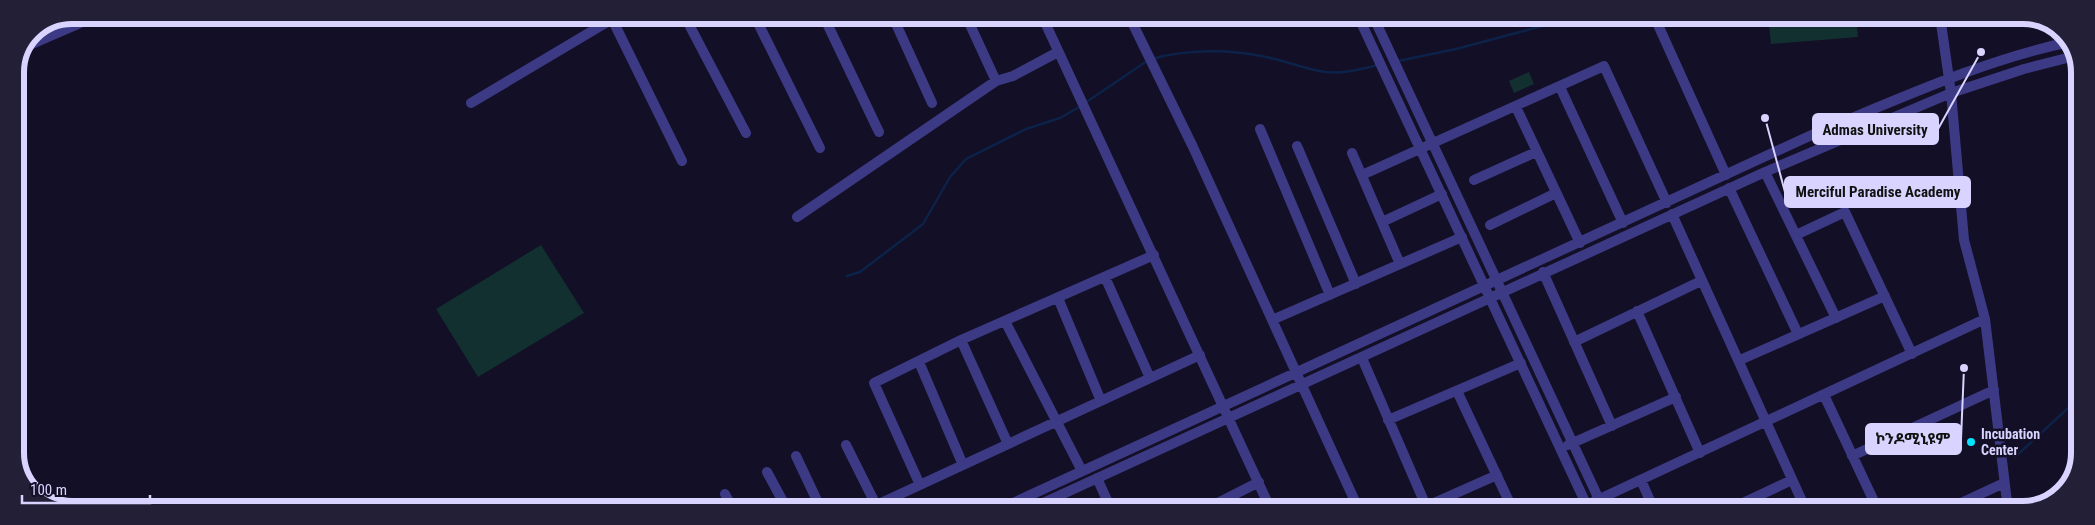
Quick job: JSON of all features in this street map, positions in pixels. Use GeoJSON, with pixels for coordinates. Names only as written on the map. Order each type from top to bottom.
{"type":"FeatureCollection","features":[{"type":"Feature","properties":{"kind":"street"},"geometry":{"type":"LineString","coordinates":[[33,43],[78,24]]}},
{"type":"Feature","properties":{"kind":"street"},"geometry":{"type":"LineString","coordinates":[[471,103],[603,24]]}},
{"type":"Feature","properties":{"kind":"street"},"geometry":{"type":"LineString","coordinates":[[618,24],[682,161]]}},
{"type":"Feature","properties":{"kind":"street"},"geometry":{"type":"LineString","coordinates":[[689,24],[746,133]]}},
{"type":"Feature","properties":{"kind":"street"},"geometry":{"type":"LineString","coordinates":[[758,24],[820,148]]}},
{"type":"Feature","properties":{"kind":"street"},"geometry":{"type":"LineString","coordinates":[[827,24],[879,132]]}},
{"type":"Feature","properties":{"kind":"street"},"geometry":{"type":"LineString","coordinates":[[896,24],[932,103]]}},
{"type":"Feature","properties":{"kind":"street"},"geometry":{"type":"LineString","coordinates":[[970,24],[996,81]]}},
{"type":"Feature","properties":{"kind":"street"},"geometry":{"type":"LineString","coordinates":[[1046,24],[1268,501]]}},
{"type":"Feature","properties":{"kind":"street"},"geometry":{"type":"LineString","coordinates":[[1133,24],[1193,147],[1355,501]]}},
{"type":"Feature","properties":{"kind":"street"},"geometry":{"type":"LineString","coordinates":[[1362,24],[1585,501]]}},
{"type":"Feature","properties":{"kind":"street"},"geometry":{"type":"LineString","coordinates":[[1378,24],[1599,499]]}},
{"type":"Feature","properties":{"kind":"street"},"geometry":{"type":"LineString","coordinates":[[1658,24],[1726,176]]}},
{"type":"Feature","properties":{"kind":"street"},"geometry":{"type":"LineString","coordinates":[[1941,24],[1952,93],[1964,240],[1985,319],[2007,501]]}},
{"type":"Feature","properties":{"kind":"street"},"geometry":{"type":"LineString","coordinates":[[1050,501],[1228,417],[1484,286],[1816,134],[1949,78],[2020,54],[2062,44]]}},
{"type":"Feature","properties":{"kind":"street"},"geometry":{"type":"LineString","coordinates":[[797,217],[996,81],[1013,76],[1058,52]]}},
{"type":"Feature","properties":{"kind":"street"},"geometry":{"type":"LineString","coordinates":[[1017,501],[1223,407],[1362,358],[1491,299],[1543,272],[1729,188],[1952,93],[2024,69],[2069,57]]}},
{"type":"Feature","properties":{"kind":"street"},"geometry":{"type":"LineString","coordinates":[[1362,175],[1604,66],[1667,203]]}},
{"type":"Feature","properties":{"kind":"street"},"geometry":{"type":"LineString","coordinates":[[1560,87],[1623,224]]}},
{"type":"Feature","properties":{"kind":"street"},"geometry":{"type":"LineString","coordinates":[[1516,107],[1580,243]]}},
{"type":"Feature","properties":{"kind":"street"},"geometry":{"type":"LineString","coordinates":[[1260,129],[1330,295]]}},
{"type":"Feature","properties":{"kind":"street"},"geometry":{"type":"LineString","coordinates":[[1816,134],[1822,148]]}},
{"type":"Feature","properties":{"kind":"street"},"geometry":{"type":"LineString","coordinates":[[1297,146],[1356,284]]}},
{"type":"Feature","properties":{"kind":"street"},"geometry":{"type":"LineString","coordinates":[[1474,180],[1536,152]]}},
{"type":"Feature","properties":{"kind":"street"},"geometry":{"type":"LineString","coordinates":[[1352,153],[1400,264]]}},
{"type":"Feature","properties":{"kind":"street"},"geometry":{"type":"LineString","coordinates":[[1765,172],[1836,318]]}},
{"type":"Feature","properties":{"kind":"street"},"geometry":{"type":"LineString","coordinates":[[1729,188],[1798,334]]}},
{"type":"Feature","properties":{"kind":"street"},"geometry":{"type":"LineString","coordinates":[[1490,225],[1556,193]]}},
{"type":"Feature","properties":{"kind":"street"},"geometry":{"type":"LineString","coordinates":[[1382,222],[1442,194]]}},
{"type":"Feature","properties":{"kind":"street"},"geometry":{"type":"LineString","coordinates":[[1796,235],[1845,212],[1912,354]]}},
{"type":"Feature","properties":{"kind":"street"},"geometry":{"type":"LineString","coordinates":[[1672,214],[1701,281],[1740,360],[1802,501]]}},
{"type":"Feature","properties":{"kind":"street"},"geometry":{"type":"LineString","coordinates":[[1272,320],[1462,237]]}},
{"type":"Feature","properties":{"kind":"street"},"geometry":{"type":"LineString","coordinates":[[920,485],[874,383],[962,340],[1154,255]]}},
{"type":"Feature","properties":{"kind":"street"},"geometry":{"type":"LineString","coordinates":[[1543,272],[1612,426]]}},
{"type":"Feature","properties":{"kind":"street"},"geometry":{"type":"LineString","coordinates":[[1105,277],[1150,378]]}},
{"type":"Feature","properties":{"kind":"street"},"geometry":{"type":"LineString","coordinates":[[1574,342],[1701,281]]}},
{"type":"Feature","properties":{"kind":"street"},"geometry":{"type":"LineString","coordinates":[[1740,360],[1885,296]]}},
{"type":"Feature","properties":{"kind":"street"},"geometry":{"type":"LineString","coordinates":[[1058,298],[1102,401]]}},
{"type":"Feature","properties":{"kind":"street"},"geometry":{"type":"LineString","coordinates":[[1637,311],[1700,453]]}},
{"type":"Feature","properties":{"kind":"street"},"geometry":{"type":"LineString","coordinates":[[1596,501],[1985,319]]}},
{"type":"Feature","properties":{"kind":"street"},"geometry":{"type":"LineString","coordinates":[[1005,321],[1082,471]]}},
{"type":"Feature","properties":{"kind":"street"},"geometry":{"type":"LineString","coordinates":[[962,340],[1008,444]]}},
{"type":"Feature","properties":{"kind":"street"},"geometry":{"type":"LineString","coordinates":[[888,501],[1200,355]]}},
{"type":"Feature","properties":{"kind":"street"},"geometry":{"type":"LineString","coordinates":[[1362,358],[1419,501]]}},
{"type":"Feature","properties":{"kind":"street"},"geometry":{"type":"LineString","coordinates":[[918,362],[963,465]]}},
{"type":"Feature","properties":{"kind":"street"},"geometry":{"type":"LineString","coordinates":[[1388,420],[1521,363]]}},
{"type":"Feature","properties":{"kind":"street"},"geometry":{"type":"LineString","coordinates":[[1852,456],[1994,390]]}},
{"type":"Feature","properties":{"kind":"street"},"geometry":{"type":"LineString","coordinates":[[1457,391],[1509,501]]}},
{"type":"Feature","properties":{"kind":"street"},"geometry":{"type":"LineString","coordinates":[[1824,396],[1874,501]]}},
{"type":"Feature","properties":{"kind":"street"},"geometry":{"type":"LineString","coordinates":[[1561,449],[1676,397]]}},
{"type":"Feature","properties":{"kind":"street"},"geometry":{"type":"LineString","coordinates":[[846,445],[871,501]]}},
{"type":"Feature","properties":{"kind":"street"},"geometry":{"type":"LineString","coordinates":[[796,456],[817,501]]}},
{"type":"Feature","properties":{"kind":"street"},"geometry":{"type":"LineString","coordinates":[[767,472],[783,501]]}},
{"type":"Feature","properties":{"kind":"street"},"geometry":{"type":"LineString","coordinates":[[1438,501],[1497,475]]}},
{"type":"Feature","properties":{"kind":"street"},"geometry":{"type":"LineString","coordinates":[[1097,478],[1108,501]]}},
{"type":"Feature","properties":{"kind":"street"},"geometry":{"type":"LineString","coordinates":[[1641,480],[1650,501]]}},
{"type":"Feature","properties":{"kind":"street"},"geometry":{"type":"LineString","coordinates":[[1749,501],[1792,480]]}},
{"type":"Feature","properties":{"kind":"street"},"geometry":{"type":"LineString","coordinates":[[1222,501],[1259,482]]}},
{"type":"Feature","properties":{"kind":"street"},"geometry":{"type":"LineString","coordinates":[[1965,501],[2004,483]]}},
{"type":"Feature","properties":{"kind":"street"},"geometry":{"type":"LineString","coordinates":[[725,494],[729,501]]}},
{"type":"Feature","properties":{"kind":"green space"},"geometry":{"type":"Polygon","coordinates":[[[1769,24],[1857,24],[1858,37],[1771,44],[1769,24]]]}},
{"type":"Feature","properties":{"kind":"green space"},"geometry":{"type":"Polygon","coordinates":[[[1529,72],[1534,84],[1514,93],[1509,81],[1529,72]]]}},
{"type":"Feature","properties":{"kind":"green space"},"geometry":{"type":"Polygon","coordinates":[[[541,245],[584,313],[478,377],[436,309],[541,245]]]}},
{"type":"Feature","properties":{"kind":"waterway"},"geometry":{"type":"LineString","coordinates":[[1398,61],[1456,49],[1550,24]]}},
{"type":"Feature","properties":{"kind":"waterway"},"geometry":{"type":"LineString","coordinates":[[1152,59],[1180,53],[1223,51],[1252,54],[1325,72],[1345,72],[1378,65]]}},
{"type":"Feature","properties":{"kind":"waterway"},"geometry":{"type":"LineString","coordinates":[[1085,103],[1147,61]]}},
{"type":"Feature","properties":{"kind":"waterway"},"geometry":{"type":"LineString","coordinates":[[847,276],[860,272],[923,224],[950,177],[966,159],[1026,129],[1060,118],[1081,106]]}},
{"type":"Feature","properties":{"kind":"waterway"},"geometry":{"type":"LineString","coordinates":[[2015,457],[2071,405]]}},
{"type":"Feature","properties":{"kind":"place","name":"Admas University"},"geometry":{"type":"Point","coordinates":[1981,52]}},
{"type":"Feature","properties":{"kind":"place","name":"Merciful Paradise Academy"},"geometry":{"type":"Point","coordinates":[1765,118]}},
{"type":"Feature","properties":{"kind":"place","name":"ኮንዶሚኒዩም"},"geometry":{"type":"Point","coordinates":[1964,368]}},
{"type":"Feature","properties":{"kind":"place","name":"Incubation Center"},"geometry":{"type":"Point","coordinates":[1971,442]}}]}
